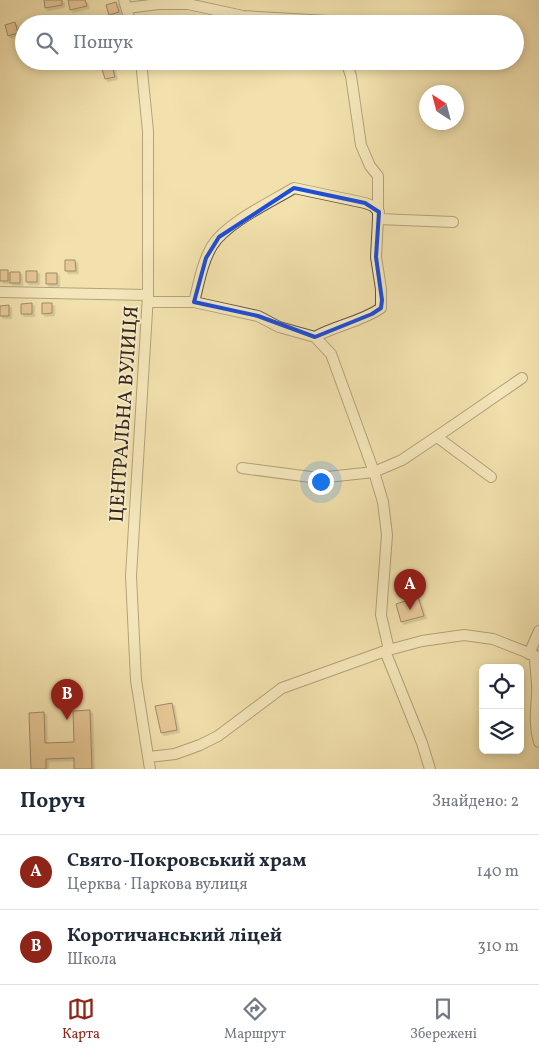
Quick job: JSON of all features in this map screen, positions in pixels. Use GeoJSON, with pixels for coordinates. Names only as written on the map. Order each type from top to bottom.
{"type":"FeatureCollection","features":[{"type":"Feature","properties":{"kind":"street"},"geometry":{"type":"LineString","coordinates":[[125,4],[188,4],[239,15]]}},
{"type":"Feature","properties":{"kind":"street","name":"ЦЕНТРАЛЬНА ВУЛИЦЯ"},"geometry":{"type":"LineString","coordinates":[[142,70],[148,131],[148,298],[132,576],[136,680],[150,769]]}},
{"type":"Feature","properties":{"kind":"street"},"geometry":{"type":"LineString","coordinates":[[315,337],[328,329],[372,314],[381,308],[381,288],[376,257],[378,176],[370,166],[362,145],[349,70]]}},
{"type":"Feature","properties":{"kind":"street"},"geometry":{"type":"LineString","coordinates":[[194,302],[206,258],[213,245],[226,230],[294,188],[365,203],[373,206],[378,215]]}},
{"type":"Feature","properties":{"kind":"street"},"geometry":{"type":"LineString","coordinates":[[378,215],[452,222]]}},
{"type":"Feature","properties":{"kind":"street"},"geometry":{"type":"LineString","coordinates":[[0,292],[148,298],[194,302],[258,316],[279,327],[315,337],[331,354],[383,502],[387,535],[381,615],[387,651],[430,769]]}},
{"type":"Feature","properties":{"kind":"street"},"geometry":{"type":"LineString","coordinates":[[242,468],[318,478],[374,472],[402,460],[522,378]]}},
{"type":"Feature","properties":{"kind":"street"},"geometry":{"type":"LineString","coordinates":[[437,437],[491,477]]}},
{"type":"Feature","properties":{"kind":"street"},"geometry":{"type":"LineString","coordinates":[[539,631],[535,655],[537,695],[535,728],[539,742]]}},
{"type":"Feature","properties":{"kind":"street"},"geometry":{"type":"LineString","coordinates":[[149,757],[175,754],[200,745],[226,730],[282,688],[387,651],[422,641],[464,635],[493,639],[535,655]]}},
{"type":"Feature","properties":{"kind":"highlighted area"},"geometry":{"type":"Polygon","coordinates":[[[294,188],[365,203],[379,212],[376,257],[382,300],[381,308],[372,314],[315,337],[258,316],[194,302],[206,258],[219,237],[294,188]]]}},
{"type":"Feature","properties":{"kind":"building"},"geometry":{"type":"Polygon","coordinates":[[[44,0],[62,0],[62,5],[45,8],[44,0]]]}},
{"type":"Feature","properties":{"kind":"building"},"geometry":{"type":"Polygon","coordinates":[[[68,0],[85,0],[87,6],[70,10],[68,0]]]}},
{"type":"Feature","properties":{"kind":"building"},"geometry":{"type":"Polygon","coordinates":[[[116,2],[119,12],[109,15],[106,5],[116,2]]]}},
{"type":"Feature","properties":{"kind":"building"},"geometry":{"type":"Polygon","coordinates":[[[15,22],[15,34],[8,36],[5,25],[15,22]]]}},
{"type":"Feature","properties":{"kind":"building"},"geometry":{"type":"Polygon","coordinates":[[[102,70],[113,70],[115,77],[105,79],[102,70]]]}},
{"type":"Feature","properties":{"kind":"building"},"geometry":{"type":"Polygon","coordinates":[[[65,260],[75,260],[76,271],[65,271],[65,260]]]}},
{"type":"Feature","properties":{"kind":"building"},"geometry":{"type":"Polygon","coordinates":[[[0,270],[8,270],[8,281],[0,281],[0,270]]]}},
{"type":"Feature","properties":{"kind":"building"},"geometry":{"type":"Polygon","coordinates":[[[26,271],[37,271],[37,282],[26,282],[26,271]]]}},
{"type":"Feature","properties":{"kind":"building"},"geometry":{"type":"Polygon","coordinates":[[[10,272],[20,272],[20,283],[10,283],[10,272]]]}},
{"type":"Feature","properties":{"kind":"building"},"geometry":{"type":"Polygon","coordinates":[[[46,273],[57,273],[57,284],[46,284],[46,273]]]}},
{"type":"Feature","properties":{"kind":"building"},"geometry":{"type":"Polygon","coordinates":[[[32,303],[32,314],[21,314],[21,304],[32,303]]]}},
{"type":"Feature","properties":{"kind":"building"},"geometry":{"type":"Polygon","coordinates":[[[42,303],[52,303],[52,313],[42,314],[42,303]]]}},
{"type":"Feature","properties":{"kind":"building"},"geometry":{"type":"Polygon","coordinates":[[[9,305],[9,316],[0,316],[0,306],[9,305]]]}},
{"type":"Feature","properties":{"kind":"building"},"geometry":{"type":"Polygon","coordinates":[[[418,597],[424,616],[401,622],[396,604],[418,597]]]}},
{"type":"Feature","properties":{"kind":"building"},"geometry":{"type":"Polygon","coordinates":[[[172,703],[177,730],[161,733],[155,706],[172,703]]]}},
{"type":"Feature","properties":{"kind":"building"},"geometry":{"type":"Polygon","coordinates":[[[90,710],[92,769],[74,769],[74,758],[46,759],[46,769],[31,769],[29,713],[44,712],[45,743],[74,742],[73,711],[90,710]]]}},
{"type":"Feature","properties":{"kind":"place","name":"Свято-Покровський храм"},"geometry":{"type":"Point","coordinates":[410,610]}},
{"type":"Feature","properties":{"kind":"place","name":"Коротичанський ліцей"},"geometry":{"type":"Point","coordinates":[67,720]}}]}
